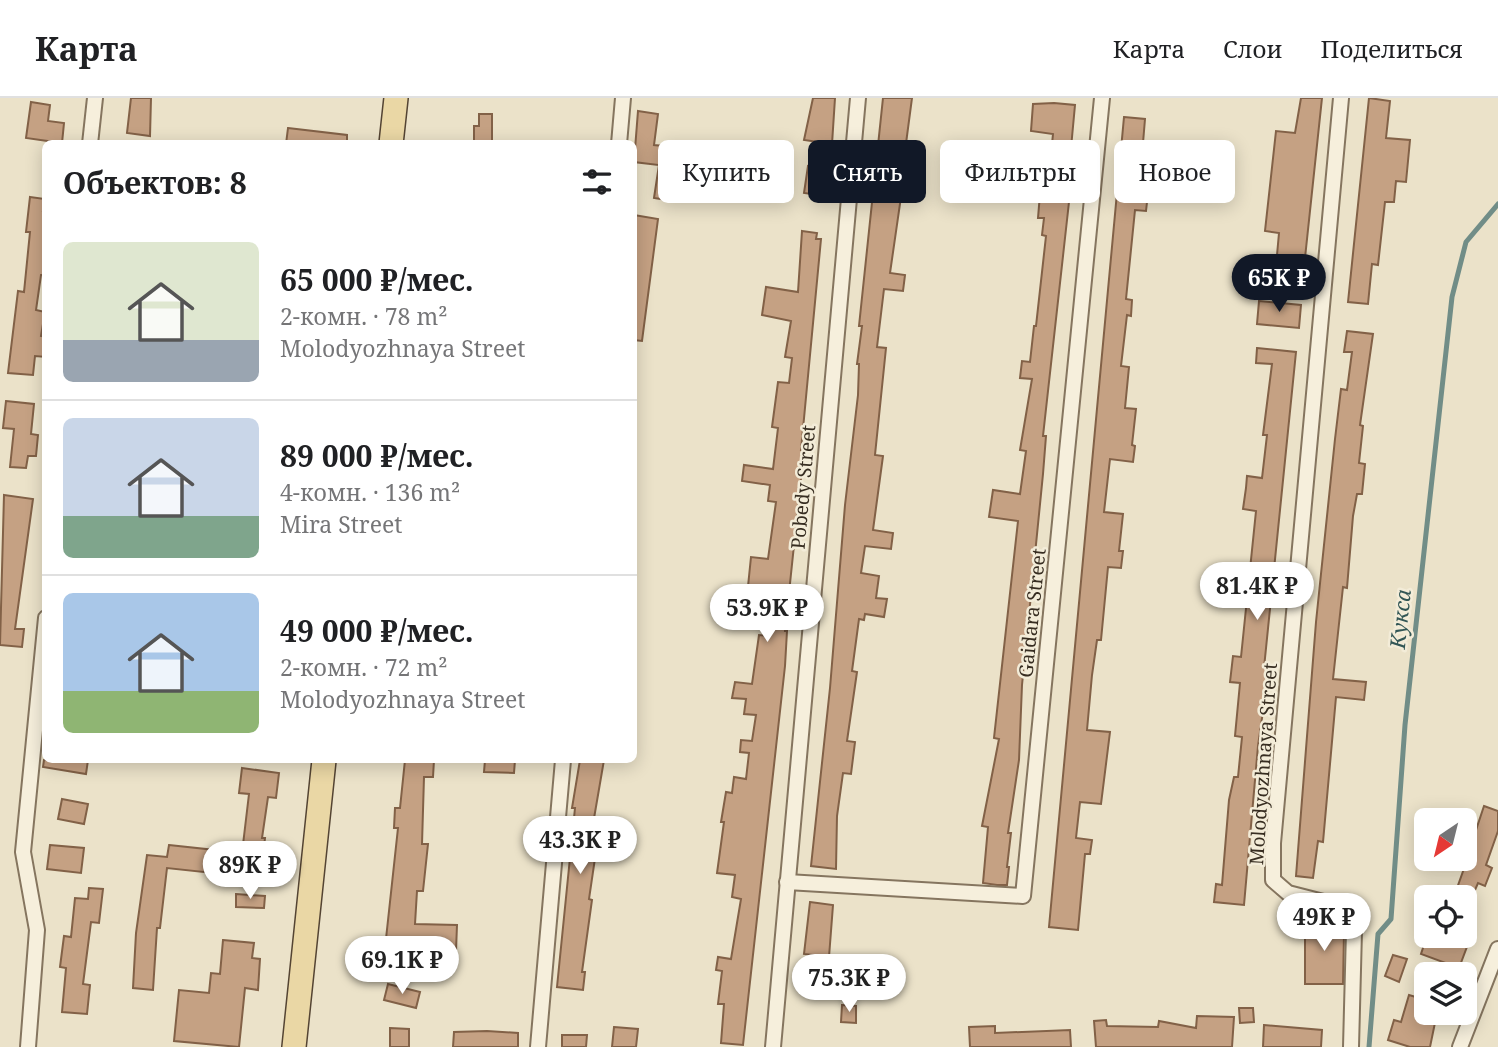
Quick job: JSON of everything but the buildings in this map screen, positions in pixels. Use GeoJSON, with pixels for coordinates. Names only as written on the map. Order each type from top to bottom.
{"type":"FeatureCollection","features":[{"type":"Feature","properties":{"kind":"main road"},"geometry":{"type":"LineString","coordinates":[[391,140],[396,98]]}},
{"type":"Feature","properties":{"kind":"main road"},"geometry":{"type":"LineString","coordinates":[[293,1047],[324,763]]}},
{"type":"Feature","properties":{"kind":"street"},"geometry":{"type":"LineString","coordinates":[[90,140],[95,98]]}},
{"type":"Feature","properties":{"kind":"street"},"geometry":{"type":"LineString","coordinates":[[619,140],[623,98]]}},
{"type":"Feature","properties":{"kind":"street","name":"Pobedy Street"},"geometry":{"type":"LineString","coordinates":[[773,1047],[858,98]]}},
{"type":"Feature","properties":{"kind":"street","name":"Gaidara Street"},"geometry":{"type":"LineString","coordinates":[[787,882],[1023,897],[1102,98]]}},
{"type":"Feature","properties":{"kind":"street","name":"Molodyozhnaya Street"},"geometry":{"type":"LineString","coordinates":[[1341,98],[1273,843],[1273,880],[1288,893],[1335,905],[1349,914],[1354,931],[1351,1047]]}},
{"type":"Feature","properties":{"kind":"street"},"geometry":{"type":"LineString","coordinates":[[28,1047],[37,930],[23,852],[42,659]]}},
{"type":"Feature","properties":{"kind":"street"},"geometry":{"type":"LineString","coordinates":[[538,1047],[564,763]]}},
{"type":"Feature","properties":{"kind":"street"},"geometry":{"type":"LineString","coordinates":[[1460,1047],[1498,949]]}},
{"type":"Feature","properties":{"kind":"waterway","name":"Кукса"},"geometry":{"type":"LineString","coordinates":[[1369,1047],[1378,934],[1391,919],[1405,725],[1452,297],[1466,242],[1498,204]]}}]}
